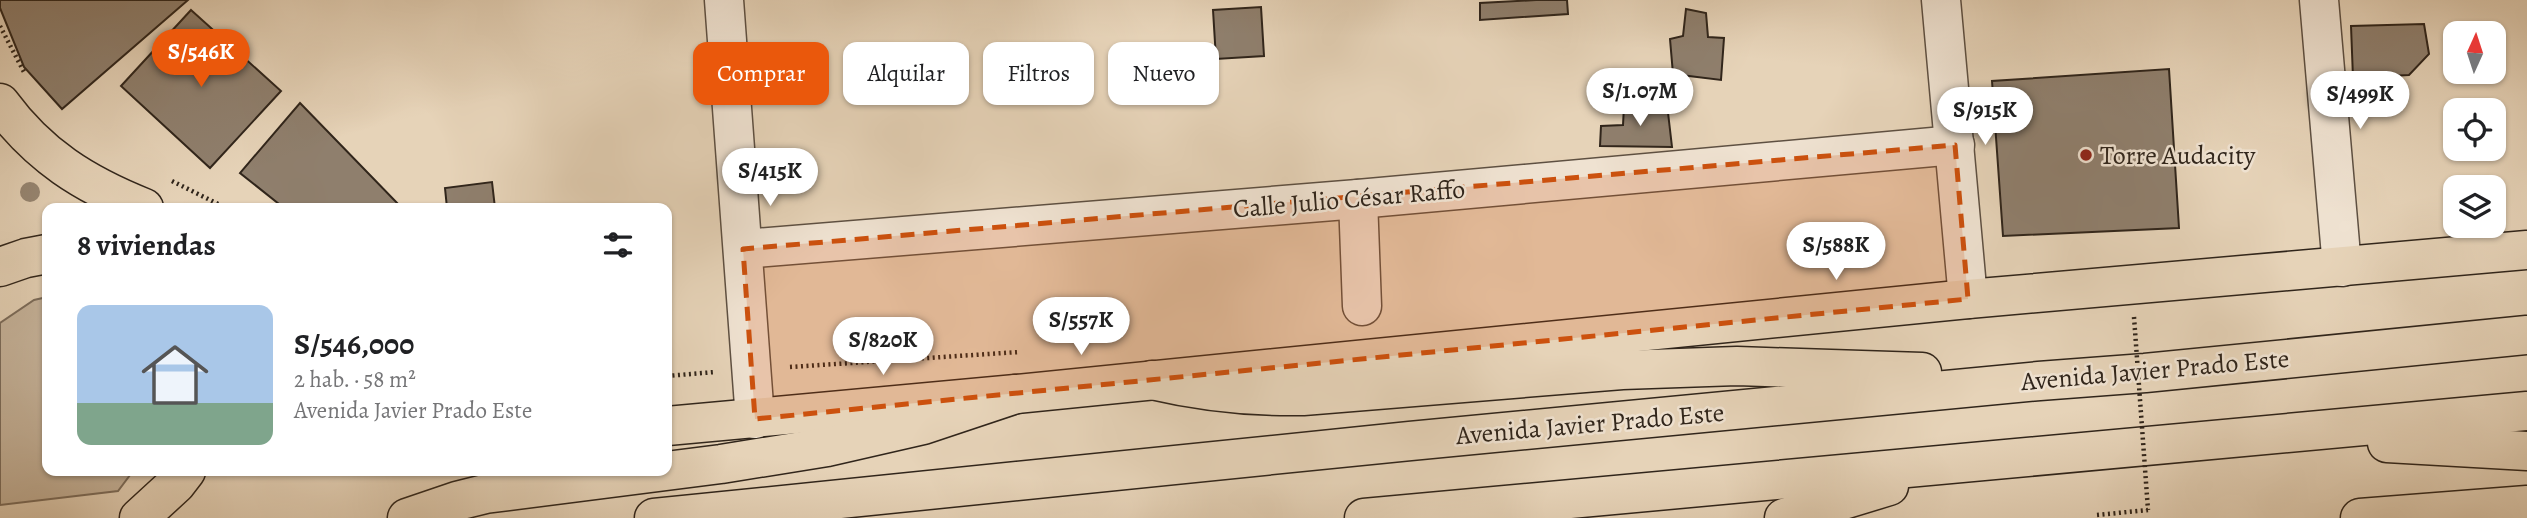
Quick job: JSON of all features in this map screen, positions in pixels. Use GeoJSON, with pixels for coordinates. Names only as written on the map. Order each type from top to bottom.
{"type":"FeatureCollection","features":[{"type":"Feature","properties":{"kind":"main road"},"geometry":{"type":"LineString","coordinates":[[15,93],[27,135],[61,165],[97,188],[132,203]]}},
{"type":"Feature","properties":{"kind":"main road"},"geometry":{"type":"LineString","coordinates":[[672,426],[1968,299],[2527,250]]}},
{"type":"Feature","properties":{"kind":"main road"},"geometry":{"type":"LineString","coordinates":[[0,267],[42,255]]}},
{"type":"Feature","properties":{"kind":"main road"},"geometry":{"type":"LineString","coordinates":[[2482,339],[2527,321]]}},
{"type":"Feature","properties":{"kind":"main road","name":"Avenida Javier Prado Este"},"geometry":{"type":"LineString","coordinates":[[654,518],[1071,474],[2527,335]]}},
{"type":"Feature","properties":{"kind":"main road"},"geometry":{"type":"LineString","coordinates":[[1152,380],[1211,392],[1254,397],[1303,396],[1622,370],[1737,366],[1899,371],[2039,381]]}},
{"type":"Feature","properties":{"kind":"main road"},"geometry":{"type":"LineString","coordinates":[[672,470],[827,447],[923,425],[1016,394]]}},
{"type":"Feature","properties":{"kind":"main road"},"geometry":{"type":"LineString","coordinates":[[1364,518],[2281,436],[2527,411]]}},
{"type":"Feature","properties":{"kind":"main road"},"geometry":{"type":"LineString","coordinates":[[2281,436],[2527,451]]}},
{"type":"Feature","properties":{"kind":"main road"},"geometry":{"type":"LineString","coordinates":[[1784,518],[1968,462]]}},
{"type":"Feature","properties":{"kind":"main road"},"geometry":{"type":"LineString","coordinates":[[139,518],[183,476]]}},
{"type":"Feature","properties":{"kind":"main road"},"geometry":{"type":"LineString","coordinates":[[407,518],[485,494],[627,476]]}},
{"type":"Feature","properties":{"kind":"main road"},"geometry":{"type":"LineString","coordinates":[[2360,518],[2527,505]]}},
{"type":"Feature","properties":{"kind":"street"},"geometry":{"type":"LineString","coordinates":[[724,0],[755,419]]}},
{"type":"Feature","properties":{"kind":"street"},"geometry":{"type":"LineString","coordinates":[[1941,0],[1968,299]]}},
{"type":"Feature","properties":{"kind":"street"},"geometry":{"type":"LineString","coordinates":[[2319,0],[2342,267]]}},
{"type":"Feature","properties":{"kind":"street","name":"Calle Julio César Raffo"},"geometry":{"type":"LineString","coordinates":[[743,249],[1358,199],[1955,145]]}},
{"type":"Feature","properties":{"kind":"street"},"geometry":{"type":"LineString","coordinates":[[1358,199],[1362,306]]}},
{"type":"Feature","properties":{"kind":"path"},"geometry":{"type":"LineString","coordinates":[[0,26],[15,93]]}},
{"type":"Feature","properties":{"kind":"path"},"geometry":{"type":"LineString","coordinates":[[168,178],[216,203]]}},
{"type":"Feature","properties":{"kind":"path"},"geometry":{"type":"LineString","coordinates":[[2097,515],[2148,510],[2134,317]]}},
{"type":"Feature","properties":{"kind":"highlighted area"},"geometry":{"type":"Polygon","coordinates":[[[1955,145],[1968,299],[755,419],[743,249],[1955,145]]]}},
{"type":"Feature","properties":{"kind":"shaded area"},"geometry":{"type":"Polygon","coordinates":[[[42,298],[42,476],[129,476],[118,491],[0,505],[0,323],[34,300],[42,298]]]}},
{"type":"Feature","properties":{"kind":"building"},"geometry":{"type":"Polygon","coordinates":[[[0,0],[188,0],[62,109],[24,67],[0,8],[0,0]]]}},
{"type":"Feature","properties":{"kind":"building"},"geometry":{"type":"Polygon","coordinates":[[[1567,0],[1568,14],[1480,20],[1480,3],[1567,0]]]}},
{"type":"Feature","properties":{"kind":"building"},"geometry":{"type":"Polygon","coordinates":[[[1261,7],[1264,56],[1219,59],[1213,10],[1261,7]]]}},
{"type":"Feature","properties":{"kind":"building"},"geometry":{"type":"Polygon","coordinates":[[[1686,9],[1706,13],[1708,37],[1724,38],[1721,80],[1673,74],[1670,39],[1683,36],[1686,9]]]}},
{"type":"Feature","properties":{"kind":"building"},"geometry":{"type":"Polygon","coordinates":[[[191,10],[281,91],[210,168],[121,86],[191,10]]]}},
{"type":"Feature","properties":{"kind":"building"},"geometry":{"type":"Polygon","coordinates":[[[2424,24],[2429,54],[2409,75],[2353,78],[2351,26],[2424,24]]]}},
{"type":"Feature","properties":{"kind":"building","name":"Torre Audacity"},"geometry":{"type":"Polygon","coordinates":[[[2169,69],[2179,228],[2003,236],[1992,81],[2169,69]]]}},
{"type":"Feature","properties":{"kind":"building"},"geometry":{"type":"Polygon","coordinates":[[[300,103],[397,203],[278,203],[240,173],[300,103]]]}},
{"type":"Feature","properties":{"kind":"building"},"geometry":{"type":"Polygon","coordinates":[[[1667,104],[1672,147],[1600,146],[1601,126],[1623,125],[1624,106],[1667,104]]]}},
{"type":"Feature","properties":{"kind":"building"},"geometry":{"type":"Polygon","coordinates":[[[492,182],[494,203],[446,203],[445,188],[492,182]]]}},
{"type":"Feature","properties":{"kind":"place","name":"Torre Audacity"},"geometry":{"type":"Point","coordinates":[2086,155]}}]}
